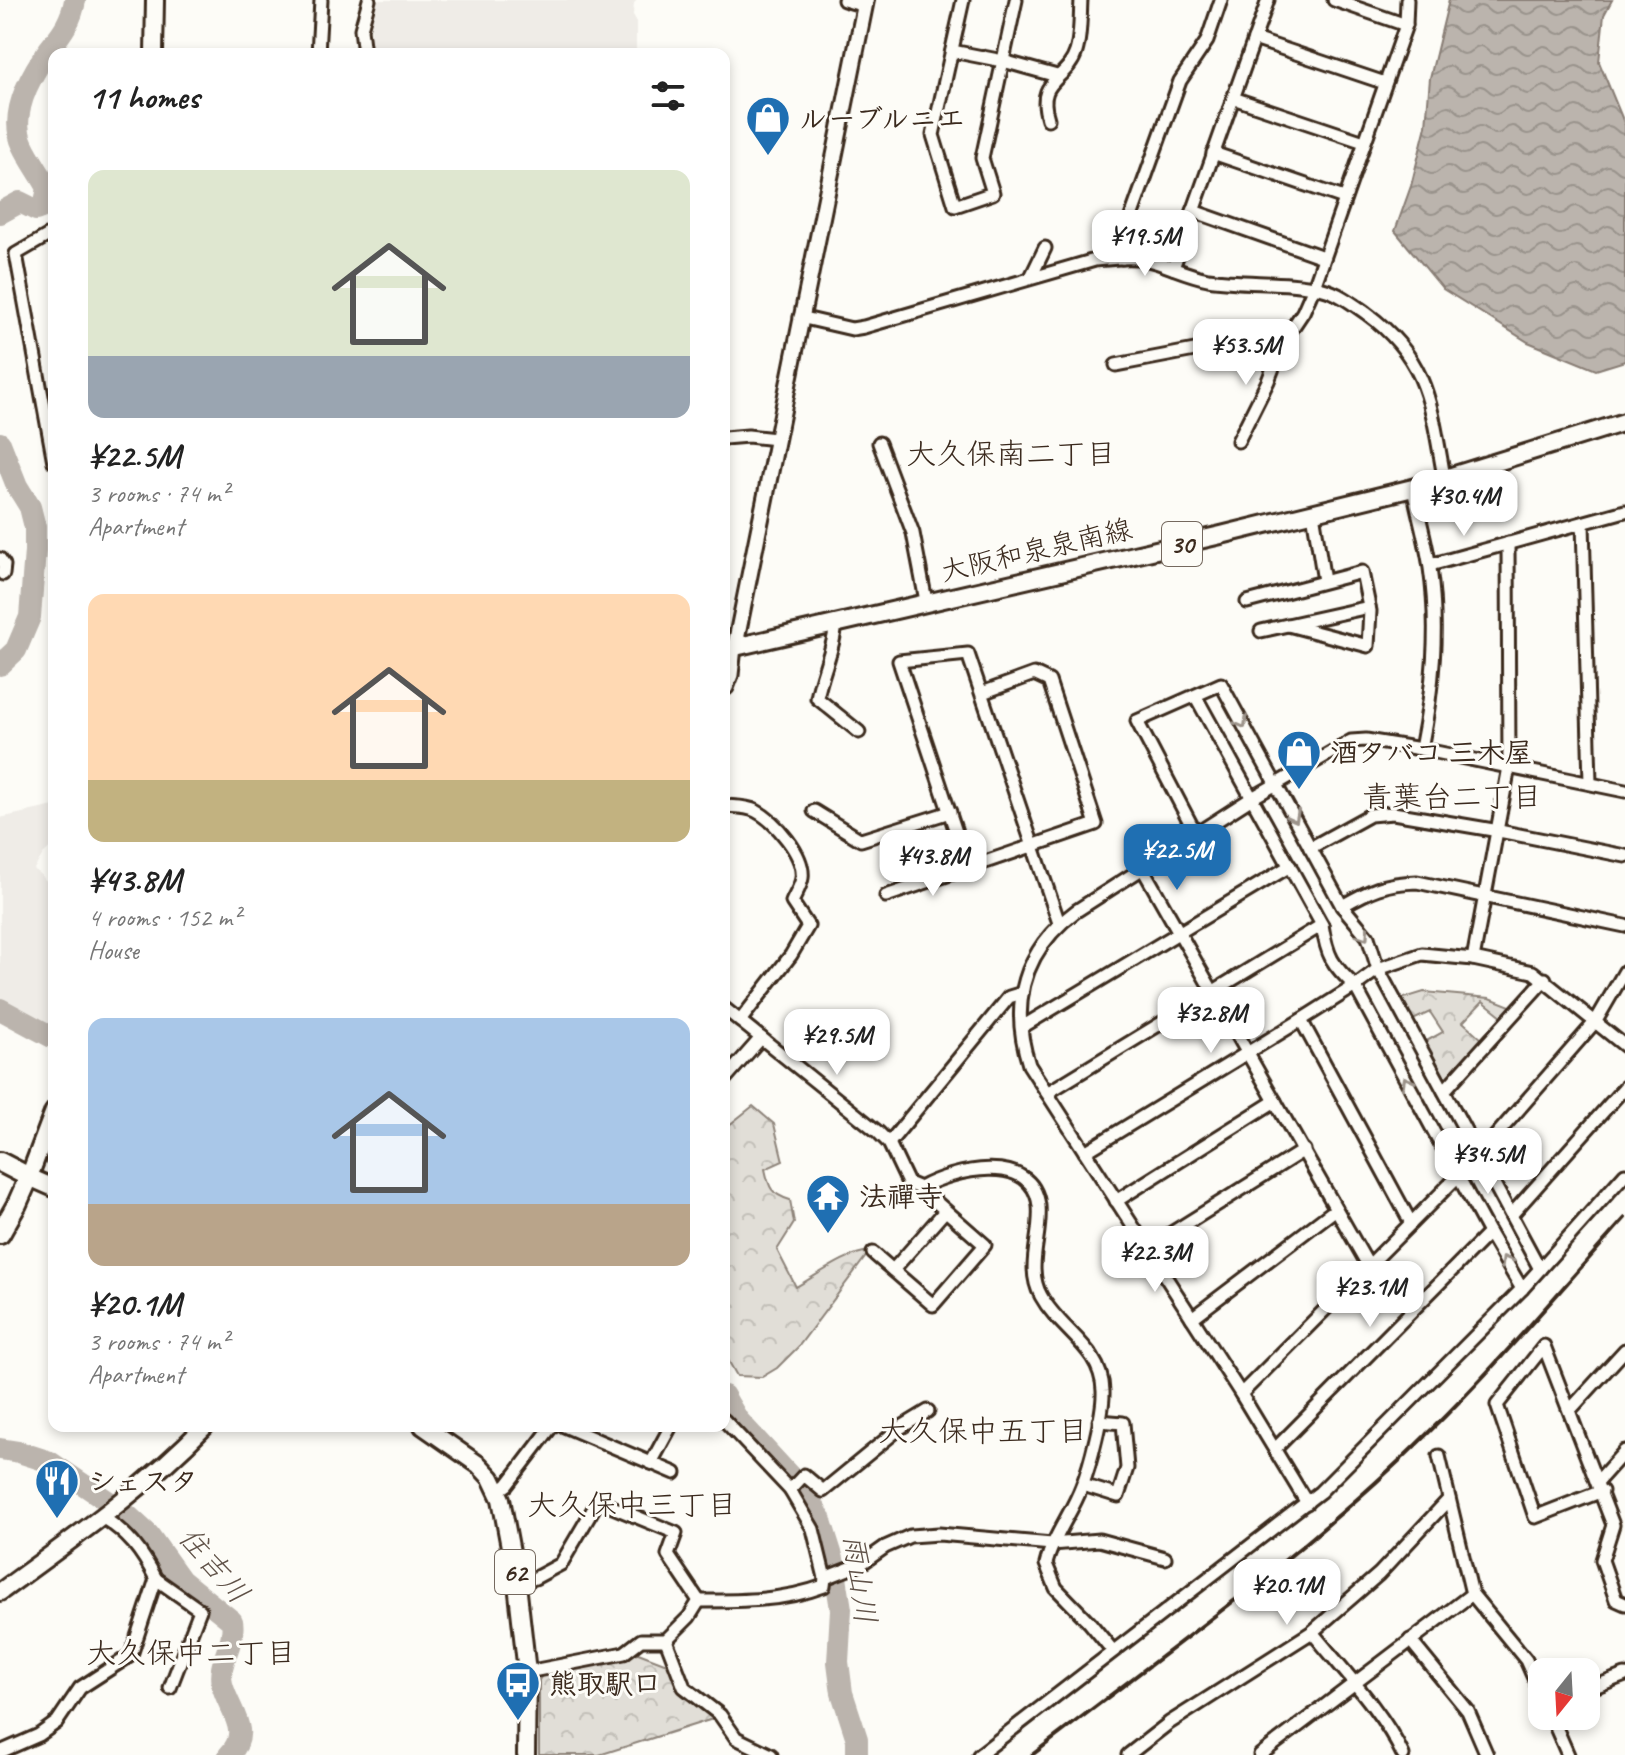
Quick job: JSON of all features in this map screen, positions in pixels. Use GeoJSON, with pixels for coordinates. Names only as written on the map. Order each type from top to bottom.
{"type":"FeatureCollection","features":[{"type":"Feature","properties":{"kind":"highway"},"geometry":{"type":"LineString","coordinates":[[0,1162],[29,1177],[0,1234]]}},
{"type":"Feature","properties":{"kind":"main road"},"geometry":{"type":"LineString","coordinates":[[154,48],[155,0]]}},
{"type":"Feature","properties":{"kind":"main road","name":"大阪和泉泉南線"},"geometry":{"type":"LineString","coordinates":[[730,648],[1413,488],[1625,422]]}},
{"type":"Feature","properties":{"kind":"main road"},"geometry":{"type":"LineString","coordinates":[[48,1127],[29,1177],[48,1185]]}},
{"type":"Feature","properties":{"kind":"main road"},"geometry":{"type":"LineString","coordinates":[[0,1592],[124,1501],[199,1432]]}},
{"type":"Feature","properties":{"kind":"main road","name":"62"},"geometry":{"type":"LineString","coordinates":[[432,1432],[479,1465],[491,1478],[506,1517],[527,1672],[526,1755]]}},
{"type":"Feature","properties":{"kind":"street"},"geometry":{"type":"LineString","coordinates":[[318,48],[321,0]]}},
{"type":"Feature","properties":{"kind":"street"},"geometry":{"type":"LineString","coordinates":[[363,48],[361,29],[369,0]]}},
{"type":"Feature","properties":{"kind":"street"},"geometry":{"type":"LineString","coordinates":[[730,639],[776,439],[865,3],[844,0]]}},
{"type":"Feature","properties":{"kind":"street"},"geometry":{"type":"LineString","coordinates":[[963,0],[933,135],[955,206],[993,193],[982,158],[1016,0]]}},
{"type":"Feature","properties":{"kind":"street"},"geometry":{"type":"LineString","coordinates":[[1048,119],[1045,95],[1076,52],[1081,0]]}},
{"type":"Feature","properties":{"kind":"street"},"geometry":{"type":"LineString","coordinates":[[1122,258],[1131,217],[1180,81],[1207,41],[1221,0]]}},
{"type":"Feature","properties":{"kind":"street"},"geometry":{"type":"LineString","coordinates":[[1173,268],[1268,0]]}},
{"type":"Feature","properties":{"kind":"street"},"geometry":{"type":"LineString","coordinates":[[1334,0],[1406,25]]}},
{"type":"Feature","properties":{"kind":"street"},"geometry":{"type":"LineString","coordinates":[[1238,441],[1268,381],[1281,345],[1303,312],[1314,287],[1406,25],[1407,0]]}},
{"type":"Feature","properties":{"kind":"street"},"geometry":{"type":"LineString","coordinates":[[1254,39],[1385,83]]}},
{"type":"Feature","properties":{"kind":"street"},"geometry":{"type":"LineString","coordinates":[[952,51],[1057,76]]}},
{"type":"Feature","properties":{"kind":"street"},"geometry":{"type":"LineString","coordinates":[[1233,98],[1364,142]]}},
{"type":"Feature","properties":{"kind":"street"},"geometry":{"type":"LineString","coordinates":[[1213,153],[1344,198]]}},
{"type":"Feature","properties":{"kind":"street"},"geometry":{"type":"LineString","coordinates":[[1193,211],[1323,257]]}},
{"type":"Feature","properties":{"kind":"street"},"geometry":{"type":"LineString","coordinates":[[48,235],[16,254],[48,429]]}},
{"type":"Feature","properties":{"kind":"street"},"geometry":{"type":"LineString","coordinates":[[1031,277],[1045,248]]}},
{"type":"Feature","properties":{"kind":"street"},"geometry":{"type":"LineString","coordinates":[[800,317],[852,329],[864,327],[1031,277],[1095,260],[1122,258],[1143,259],[1206,279],[1327,290],[1381,324],[1414,363],[1425,384],[1444,477]]}},
{"type":"Feature","properties":{"kind":"street"},"geometry":{"type":"LineString","coordinates":[[1116,365],[1242,341],[1281,345]]}},
{"type":"Feature","properties":{"kind":"street"},"geometry":{"type":"LineString","coordinates":[[730,438],[776,439]]}},
{"type":"Feature","properties":{"kind":"street"},"geometry":{"type":"LineString","coordinates":[[879,443],[913,533],[926,601]]}},
{"type":"Feature","properties":{"kind":"street"},"geometry":{"type":"LineString","coordinates":[[1413,488],[1430,565],[1435,633],[1434,673],[1421,749]]}},
{"type":"Feature","properties":{"kind":"street"},"geometry":{"type":"LineString","coordinates":[[1430,565],[1625,511]]}},
{"type":"Feature","properties":{"kind":"street"},"geometry":{"type":"LineString","coordinates":[[1313,513],[1324,581]]}},
{"type":"Feature","properties":{"kind":"street"},"geometry":{"type":"LineString","coordinates":[[1583,523],[1590,783]]}},
{"type":"Feature","properties":{"kind":"street"},"geometry":{"type":"LineString","coordinates":[[1473,959],[1509,767],[1508,543]]}},
{"type":"Feature","properties":{"kind":"street"},"geometry":{"type":"LineString","coordinates":[[0,559],[4,565],[3,574]]}},
{"type":"Feature","properties":{"kind":"street"},"geometry":{"type":"LineString","coordinates":[[1247,602],[1362,572],[1369,607],[1368,646],[1288,625]]}},
{"type":"Feature","properties":{"kind":"street"},"geometry":{"type":"LineString","coordinates":[[1261,631],[1369,607]]}},
{"type":"Feature","properties":{"kind":"street"},"geometry":{"type":"LineString","coordinates":[[836,623],[834,645],[822,673],[817,698],[859,732]]}},
{"type":"Feature","properties":{"kind":"street"},"geometry":{"type":"LineString","coordinates":[[968,868],[899,661],[968,654],[1059,923]]}},
{"type":"Feature","properties":{"kind":"street"},"geometry":{"type":"LineString","coordinates":[[886,896],[1096,824],[1049,681],[1034,674],[982,693]]}},
{"type":"Feature","properties":{"kind":"street"},"geometry":{"type":"LineString","coordinates":[[1196,834],[1137,721],[1221,684],[1342,906],[1368,937],[1378,969],[1540,1269]]}},
{"type":"Feature","properties":{"kind":"street"},"geometry":{"type":"LineString","coordinates":[[1196,697],[1322,925],[1327,951],[1336,969],[1355,986],[1522,1289]]}},
{"type":"Feature","properties":{"kind":"street"},"geometry":{"type":"LineString","coordinates":[[1307,1503],[1241,1394],[1029,1065],[1023,1046],[1022,993],[1038,947],[1059,923],[1252,798],[1351,741],[1366,740],[1421,749],[1625,791]]}},
{"type":"Feature","properties":{"kind":"street"},"geometry":{"type":"LineString","coordinates":[[730,806],[746,807],[758,812],[784,835],[796,853],[802,877],[792,902],[808,926],[791,955],[740,1021]]}},
{"type":"Feature","properties":{"kind":"street"},"geometry":{"type":"LineString","coordinates":[[814,811],[861,840],[950,812]]}},
{"type":"Feature","properties":{"kind":"street"},"geometry":{"type":"LineString","coordinates":[[1310,848],[1370,815],[1393,813],[1625,856]]}},
{"type":"Feature","properties":{"kind":"street"},"geometry":{"type":"LineString","coordinates":[[1022,1027],[1290,866]]}},
{"type":"Feature","properties":{"kind":"street"},"geometry":{"type":"LineString","coordinates":[[1143,869],[1368,1265]]}},
{"type":"Feature","properties":{"kind":"street"},"geometry":{"type":"LineString","coordinates":[[1342,906],[1371,889],[1392,882],[1417,882],[1625,926]]}},
{"type":"Feature","properties":{"kind":"street"},"geometry":{"type":"LineString","coordinates":[[1047,1093],[1322,925]]}},
{"type":"Feature","properties":{"kind":"street"},"geometry":{"type":"LineString","coordinates":[[1085,1152],[1301,1020],[1378,969],[1422,954],[1473,959],[1533,972],[1625,1046]]}},
{"type":"Feature","properties":{"kind":"street"},"geometry":{"type":"LineString","coordinates":[[1241,1394],[1478,1156],[1596,1021],[1625,971]]}},
{"type":"Feature","properties":{"kind":"street"},"geometry":{"type":"LineString","coordinates":[[1444,1091],[1545,979]]}},
{"type":"Feature","properties":{"kind":"street"},"geometry":{"type":"LineString","coordinates":[[889,1143],[1009,997],[1022,993]]}},
{"type":"Feature","properties":{"kind":"street"},"geometry":{"type":"LineString","coordinates":[[730,1013],[889,1143],[908,1183],[920,1188],[985,1245],[933,1305],[873,1253]]}},
{"type":"Feature","properties":{"kind":"street"},"geometry":{"type":"LineString","coordinates":[[1301,1020],[1411,1223]]}},
{"type":"Feature","properties":{"kind":"street"},"geometry":{"type":"LineString","coordinates":[[730,1073],[761,1038]]}},
{"type":"Feature","properties":{"kind":"street"},"geometry":{"type":"LineString","coordinates":[[1512,1214],[1625,1087]]}},
{"type":"Feature","properties":{"kind":"street"},"geometry":{"type":"LineString","coordinates":[[1116,1201],[1275,1101]]}},
{"type":"Feature","properties":{"kind":"street"},"geometry":{"type":"LineString","coordinates":[[1146,1249],[1304,1150]]}},
{"type":"Feature","properties":{"kind":"street"},"geometry":{"type":"LineString","coordinates":[[920,1188],[934,1180],[963,1173],[999,1169],[1013,1172],[1035,1192],[1039,1214],[1033,1275],[1039,1293],[1049,1310],[1093,1355],[1104,1393],[1083,1485],[1052,1544],[1046,1564],[1056,1588],[1113,1651]]}},
{"type":"Feature","properties":{"kind":"street"},"geometry":{"type":"LineString","coordinates":[[979,1755],[1307,1503],[1359,1455],[1522,1289],[1625,1174]]}},
{"type":"Feature","properties":{"kind":"street"},"geometry":{"type":"LineString","coordinates":[[1192,1318],[1336,1209]]}},
{"type":"Feature","properties":{"kind":"street"},"geometry":{"type":"LineString","coordinates":[[893,1270],[945,1211]]}},
{"type":"Feature","properties":{"kind":"street"},"geometry":{"type":"LineString","coordinates":[[1275,1449],[1489,1233]]}},
{"type":"Feature","properties":{"kind":"street"},"geometry":{"type":"LineString","coordinates":[[1625,1451],[1600,1486],[1535,1517],[1497,1405],[1544,1346],[1600,1486],[1613,1525],[1602,1560],[1616,1600],[1625,1604]]}},
{"type":"Feature","properties":{"kind":"street"},"geometry":{"type":"LineString","coordinates":[[1570,1410],[1625,1350]]}},
{"type":"Feature","properties":{"kind":"street"},"geometry":{"type":"LineString","coordinates":[[790,1490],[804,1475],[823,1491],[900,1428],[928,1411]]}},
{"type":"Feature","properties":{"kind":"street"},"geometry":{"type":"LineString","coordinates":[[1083,1485],[1118,1496],[1127,1468],[1123,1423],[1099,1421]]}},
{"type":"Feature","properties":{"kind":"street"},"geometry":{"type":"LineString","coordinates":[[699,1601],[749,1600],[806,1592],[824,1586],[825,1578],[813,1529],[790,1490],[730,1426]]}},
{"type":"Feature","properties":{"kind":"street"},"geometry":{"type":"LineString","coordinates":[[497,1492],[507,1485],[547,1432]]}},
{"type":"Feature","properties":{"kind":"street"},"geometry":{"type":"LineString","coordinates":[[578,1432],[675,1473]]}},
{"type":"Feature","properties":{"kind":"street"},"geometry":{"type":"LineString","coordinates":[[651,1463],[668,1432]]}},
{"type":"Feature","properties":{"kind":"street"},"geometry":{"type":"LineString","coordinates":[[1439,1456],[1472,1594],[1528,1664]]}},
{"type":"Feature","properties":{"kind":"street"},"geometry":{"type":"LineString","coordinates":[[1128,1755],[1228,1683],[1312,1632],[1379,1574],[1449,1499]]}},
{"type":"Feature","properties":{"kind":"street"},"geometry":{"type":"LineString","coordinates":[[517,1584],[561,1564],[598,1501],[676,1533],[668,1555],[699,1601]]}},
{"type":"Feature","properties":{"kind":"street"},"geometry":{"type":"LineString","coordinates":[[105,1516],[134,1541],[156,1579],[200,1610],[170,1688]]}},
{"type":"Feature","properties":{"kind":"street"},"geometry":{"type":"LineString","coordinates":[[825,1578],[845,1572],[885,1547],[910,1536],[939,1534],[1052,1544],[1099,1540],[1165,1558]]}},
{"type":"Feature","properties":{"kind":"street"},"geometry":{"type":"LineString","coordinates":[[0,1752],[48,1729],[57,1722],[80,1688],[131,1655],[156,1579]]}},
{"type":"Feature","properties":{"kind":"street"},"geometry":{"type":"LineString","coordinates":[[1260,1755],[1472,1594]]}},
{"type":"Feature","properties":{"kind":"street"},"geometry":{"type":"LineString","coordinates":[[527,1672],[624,1653],[641,1640],[666,1640],[689,1617],[699,1601]]}},
{"type":"Feature","properties":{"kind":"street"},"geometry":{"type":"LineString","coordinates":[[1312,1632],[1353,1682],[1403,1755]]}},
{"type":"Feature","properties":{"kind":"street"},"geometry":{"type":"LineString","coordinates":[[666,1640],[684,1687],[720,1715],[736,1738],[771,1755]]}},
{"type":"Feature","properties":{"kind":"street"},"geometry":{"type":"LineString","coordinates":[[1410,1640],[1468,1711],[1487,1755]]}},
{"type":"Feature","properties":{"kind":"street"},"geometry":{"type":"LineString","coordinates":[[1600,1685],[1625,1675]]}},
{"type":"Feature","properties":{"kind":"street"},"geometry":{"type":"LineString","coordinates":[[1557,1730],[1568,1755]]}},
{"type":"Feature","properties":{"kind":"shaded area"},"geometry":{"type":"Polygon","coordinates":[[[374,0],[637,0],[633,15],[636,20],[636,48],[370,48],[374,0]]]}},
{"type":"Feature","properties":{"kind":"shaded area"},"geometry":{"type":"Polygon","coordinates":[[[48,807],[48,849],[34,869],[48,882],[48,1023],[10,1007],[0,998],[0,818],[48,807]]]}},
{"type":"Feature","properties":{"kind":"green space"},"geometry":{"type":"Polygon","coordinates":[[[1424,992],[1490,998],[1513,1007],[1503,1017],[1483,1001],[1463,1022],[1483,1040],[1448,1080],[1444,1080],[1423,1043],[1443,1032],[1430,1012],[1411,1021],[1401,999],[1424,992]]]}},
{"type":"Feature","properties":{"kind":"green space"},"geometry":{"type":"Polygon","coordinates":[[[753,1106],[774,1124],[783,1161],[765,1169],[772,1189],[790,1200],[794,1223],[777,1250],[796,1287],[842,1260],[870,1251],[798,1347],[777,1368],[762,1377],[737,1376],[730,1364],[730,1124],[753,1106]]]}},
{"type":"Feature","properties":{"kind":"green space"},"geometry":{"type":"Polygon","coordinates":[[[633,1651],[675,1667],[684,1690],[719,1717],[599,1755],[539,1755],[539,1680],[545,1671],[633,1651]]]}},
{"type":"Feature","properties":{"kind":"water"},"geometry":{"type":"Polygon","coordinates":[[[1449,0],[1612,0],[1604,15],[1599,62],[1625,125],[1625,361],[1596,370],[1528,342],[1443,289],[1395,231],[1411,186],[1426,126],[1430,78],[1449,0]]]}},
{"type":"Feature","properties":{"kind":"waterway","name":"雨山川"},"geometry":{"type":"LineString","coordinates":[[50,48],[69,20],[75,0]]}},
{"type":"Feature","properties":{"kind":"waterway","name":"雨山川"},"geometry":{"type":"LineString","coordinates":[[48,51],[24,94],[18,120],[23,145],[48,188]]}},
{"type":"Feature","properties":{"kind":"waterway","name":"雨山川"},"geometry":{"type":"LineString","coordinates":[[0,213],[20,202],[36,210],[44,207],[48,188]]}},
{"type":"Feature","properties":{"kind":"waterway","name":"雨山川"},"geometry":{"type":"LineString","coordinates":[[0,443],[17,486],[30,507],[35,527],[30,617],[16,650],[0,665]]}},
{"type":"Feature","properties":{"kind":"waterway","name":"雨山川"},"geometry":{"type":"LineString","coordinates":[[0,1009],[48,1035]]}},
{"type":"Feature","properties":{"kind":"waterway","name":"雨山川"},"geometry":{"type":"LineString","coordinates":[[730,1406],[738,1420],[809,1497],[820,1518],[833,1559],[841,1609],[838,1662],[842,1693],[857,1739],[857,1755]]}},
{"type":"Feature","properties":{"kind":"waterway","name":"住吉川"},"geometry":{"type":"LineString","coordinates":[[0,1449],[50,1462],[124,1512],[148,1534],[181,1580],[232,1621],[233,1629],[221,1676],[239,1729],[236,1746],[229,1755]]}},
{"type":"Feature","properties":{"kind":"railway"},"geometry":{"type":"LineString","coordinates":[[1032,1755],[1235,1600],[1382,1477],[1479,1381],[1625,1218]]}},
{"type":"Feature","properties":{"kind":"place","name":"ルーブルニエ"},"geometry":{"type":"Point","coordinates":[768,157]}},
{"type":"Feature","properties":{"kind":"place","name":"酒タバコ 三木屋"},"geometry":{"type":"Point","coordinates":[1299,791]}},
{"type":"Feature","properties":{"kind":"place","name":"法禪寺"},"geometry":{"type":"Point","coordinates":[828,1235]}},
{"type":"Feature","properties":{"kind":"place","name":"シェスタ"},"geometry":{"type":"Point","coordinates":[57,1520]}},
{"type":"Feature","properties":{"kind":"place","name":"熊取駅口"},"geometry":{"type":"Point","coordinates":[518,1722]}},
{"type":"Feature","properties":{"kind":"district","name":"大久保南二丁目"},"geometry":{"type":"Point","coordinates":[1011,454]}},
{"type":"Feature","properties":{"kind":"district","name":"青葉台二丁目"},"geometry":{"type":"Point","coordinates":[1452,797]}},
{"type":"Feature","properties":{"kind":"district","name":"大久保中五丁目"},"geometry":{"type":"Point","coordinates":[983,1431]}},
{"type":"Feature","properties":{"kind":"district","name":"大久保中三丁目"},"geometry":{"type":"Point","coordinates":[632,1505]}},
{"type":"Feature","properties":{"kind":"district","name":"大久保中二丁目"},"geometry":{"type":"Point","coordinates":[191,1653]}}]}
